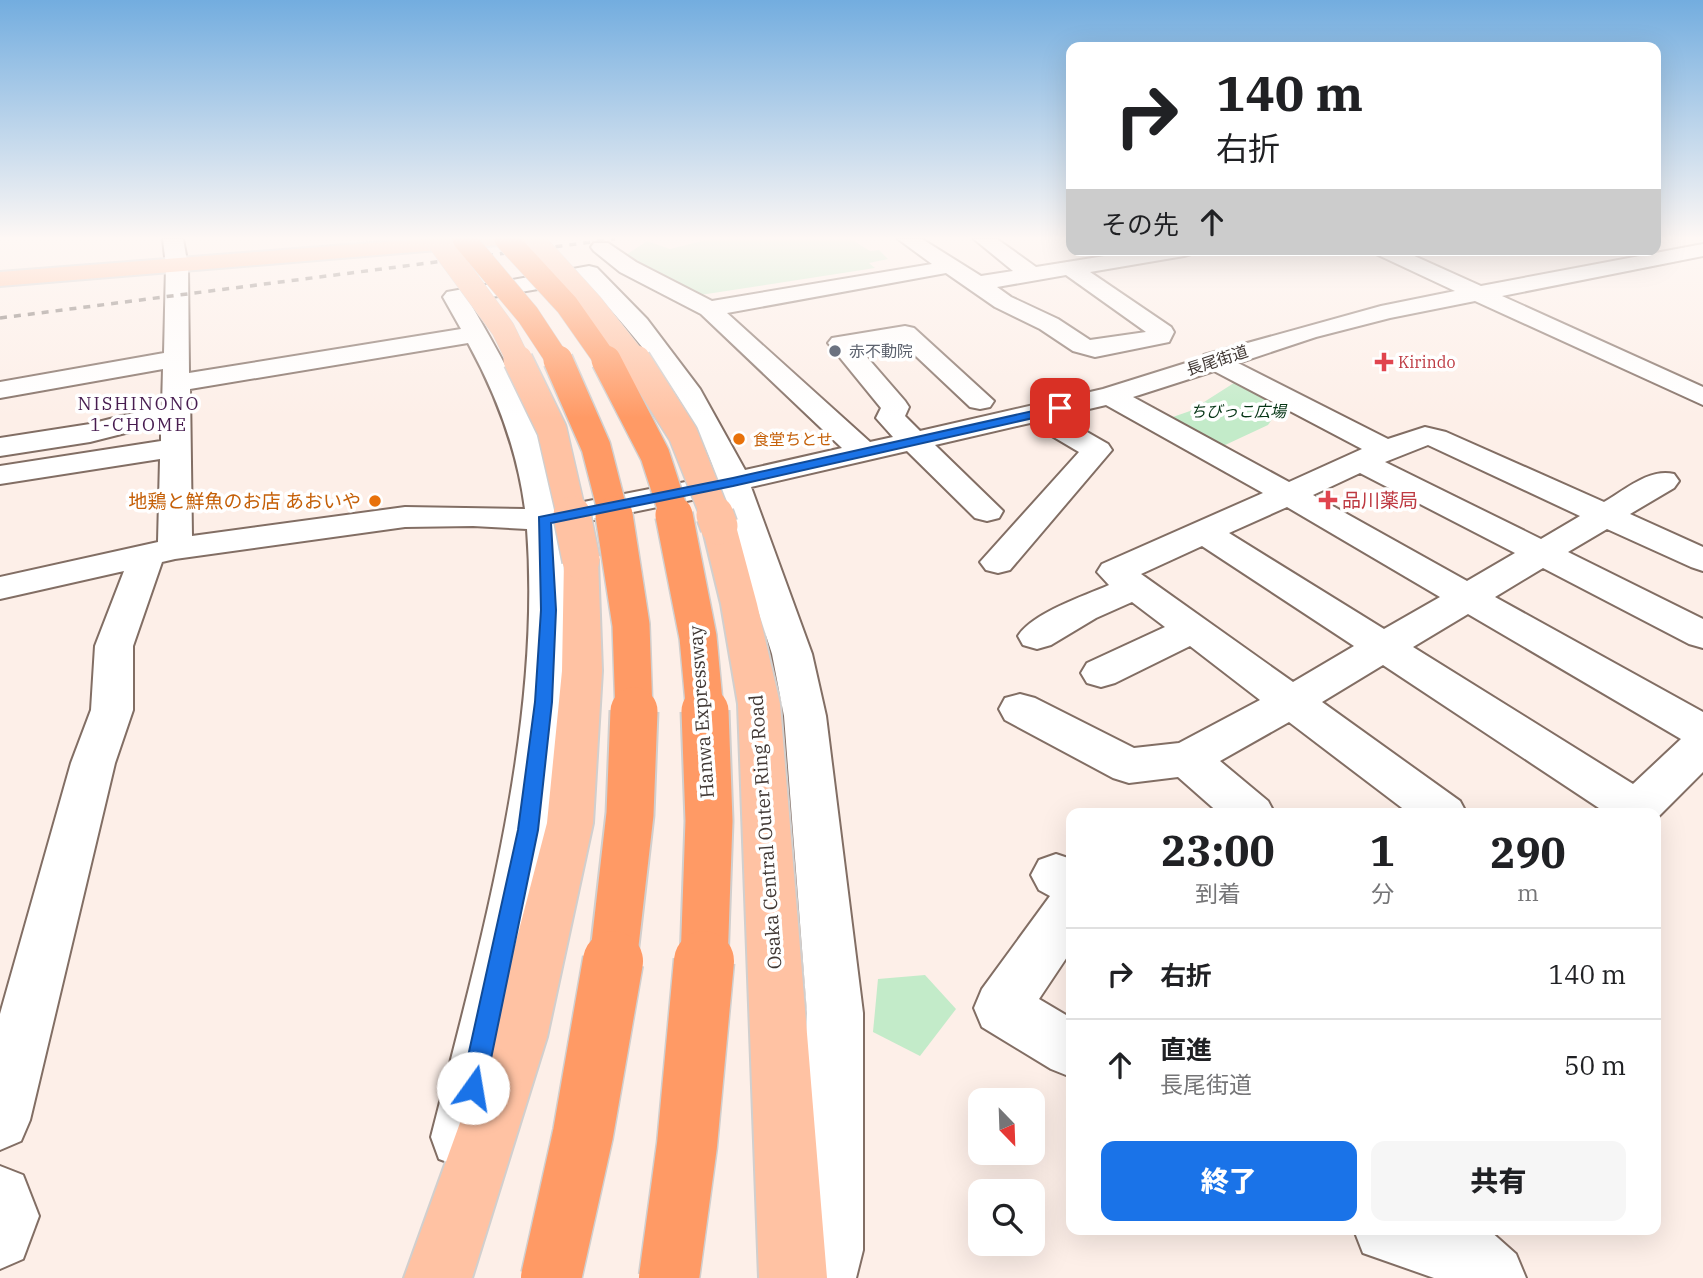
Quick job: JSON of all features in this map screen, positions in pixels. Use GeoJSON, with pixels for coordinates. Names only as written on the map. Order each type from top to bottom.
{"type":"FeatureCollection","features":[{"type":"Feature","properties":{"kind":"highway"},"geometry":{"type":"LineString","coordinates":[[514,299],[561,364],[604,471],[621,543],[632,640],[632,779],[614,967],[567,1215],[551,1278]]}},
{"type":"Feature","properties":{"kind":"highway","name":"Hanwa Expressway"},"geometry":{"type":"LineString","coordinates":[[560,299],[598,347],[656,458],[674,517],[697,626],[708,748],[706,949],[681,1210],[668,1278]]}},
{"type":"Feature","properties":{"kind":"main road"},"geometry":{"type":"LineString","coordinates":[[438,1278],[519,1037],[570,823],[582,671],[581,560],[552,430],[503,330],[473,299]]}},
{"type":"Feature","properties":{"kind":"main road","name":"Osaka Central Outer Ring Road"},"geometry":{"type":"LineString","coordinates":[[586,299],[615,330],[649,380],[677,422],[699,469],[726,504],[739,604],[759,704],[793,1278]]}},
{"type":"Feature","properties":{"kind":"street"},"geometry":{"type":"LineString","coordinates":[[0,1120],[93,763],[112,710],[114,646],[161,551],[175,448],[176,299]]}},
{"type":"Feature","properties":{"kind":"street"},"geometry":{"type":"LineString","coordinates":[[428,1278],[486,1034],[528,830],[543,702],[548,610],[544,520],[524,435],[498,371],[456,299]]}},
{"type":"Feature","properties":{"kind":"street"},"geometry":{"type":"LineString","coordinates":[[614,299],[638,324],[690,396],[727,463],[726,504],[792,654],[805,716],[835,1013],[830,1250],[822,1278]]}},
{"type":"Feature","properties":{"kind":"street"},"geometry":{"type":"LineString","coordinates":[[689,299],[709,309],[864,452]]}},
{"type":"Feature","properties":{"kind":"street"},"geometry":{"type":"LineString","coordinates":[[709,309],[768,299]]}},
{"type":"Feature","properties":{"kind":"street"},"geometry":{"type":"LineString","coordinates":[[885,299],[913,327]]}},
{"type":"Feature","properties":{"kind":"street"},"geometry":{"type":"LineString","coordinates":[[998,299],[1049,324],[1082,346],[1094,349],[1160,337],[1162,332],[1123,299]]}},
{"type":"Feature","properties":{"kind":"street","name":"長尾街道"},"geometry":{"type":"LineString","coordinates":[[0,588],[161,551],[405,517],[472,516],[544,520],[726,504],[864,452],[1110,396],[1213,360],[1307,332],[1454,299]]}},
{"type":"Feature","properties":{"kind":"street"},"geometry":{"type":"LineString","coordinates":[[1491,299],[1703,397]]}},
{"type":"Feature","properties":{"kind":"street"},"geometry":{"type":"LineString","coordinates":[[0,390],[177,385],[476,334]]}},
{"type":"Feature","properties":{"kind":"street"},"geometry":{"type":"LineString","coordinates":[[980,401],[905,334],[841,343],[895,407],[890,418],[988,511]]}},
{"type":"Feature","properties":{"kind":"street"},"geometry":{"type":"LineString","coordinates":[[1213,360],[1539,554],[1703,635]]}},
{"type":"Feature","properties":{"kind":"street"},"geometry":{"type":"LineString","coordinates":[[874,385],[946,371]]}},
{"type":"Feature","properties":{"kind":"street"},"geometry":{"type":"LineString","coordinates":[[0,447],[74,438],[124,427],[177,385]]}},
{"type":"Feature","properties":{"kind":"street"},"geometry":{"type":"LineString","coordinates":[[1110,396],[1286,493],[1703,732]]}},
{"type":"Feature","properties":{"kind":"street"},"geometry":{"type":"LineString","coordinates":[[998,562],[1097,450],[1035,414]]}},
{"type":"Feature","properties":{"kind":"street"},"geometry":{"type":"LineString","coordinates":[[1436,808],[1115,572],[1286,493],[1425,436],[1436,438],[1703,560]]}},
{"type":"Feature","properties":{"kind":"street"},"geometry":{"type":"LineString","coordinates":[[0,475],[175,448]]}},
{"type":"Feature","properties":{"kind":"street"},"geometry":{"type":"LineString","coordinates":[[1020,709],[1129,766],[1187,759],[1291,702],[1662,481]]}},
{"type":"Feature","properties":{"kind":"street"},"geometry":{"type":"LineString","coordinates":[[1202,531],[1629,808]]}},
{"type":"Feature","properties":{"kind":"street"},"geometry":{"type":"LineString","coordinates":[[1037,636],[1083,610],[1136,587]]}},
{"type":"Feature","properties":{"kind":"street"},"geometry":{"type":"LineString","coordinates":[[1101,673],[1193,629]]}},
{"type":"Feature","properties":{"kind":"street"},"geometry":{"type":"LineString","coordinates":[[1637,808],[1703,745]]}},
{"type":"Feature","properties":{"kind":"street"},"geometry":{"type":"LineString","coordinates":[[1187,759],[1245,808]]}},
{"type":"Feature","properties":{"kind":"street"},"geometry":{"type":"LineString","coordinates":[[1066,889],[1002,1008],[1066,1046]]}},
{"type":"Feature","properties":{"kind":"street"},"geometry":{"type":"LineString","coordinates":[[0,1198],[7,1216],[0,1236]]}},
{"type":"Feature","properties":{"kind":"street"},"geometry":{"type":"LineString","coordinates":[[1404,1235],[1471,1254]]}},
{"type":"Feature","properties":{"kind":"green space","name":"ちびっこ広場"},"geometry":{"type":"Polygon","coordinates":[[[1237,381],[1282,405],[1268,425],[1223,446],[1170,418],[1190,411],[1237,381]]]}},
{"type":"Feature","properties":{"kind":"green space"},"geometry":{"type":"Polygon","coordinates":[[[925,975],[956,1009],[920,1056],[873,1032],[878,979],[925,975]]]}},
{"type":"Feature","properties":{"kind":"railway"},"geometry":{"type":"LineString","coordinates":[[0,318],[151,299]]}},
{"type":"Feature","properties":{"kind":"place","name":"赤不動院"},"geometry":{"type":"Point","coordinates":[835,351]}},
{"type":"Feature","properties":{"kind":"place","name":"Kirindo"},"geometry":{"type":"Point","coordinates":[1384,362]}},
{"type":"Feature","properties":{"kind":"place","name":"食堂ちとせ"},"geometry":{"type":"Point","coordinates":[739,439]}},
{"type":"Feature","properties":{"kind":"place","name":"品川薬局"},"geometry":{"type":"Point","coordinates":[1328,500]}},
{"type":"Feature","properties":{"kind":"place","name":"地鶏と鮮魚のお店 あおいや"},"geometry":{"type":"Point","coordinates":[375,501]}},
{"type":"Feature","properties":{"kind":"district","name":"NISHINONO 1-CHOME"},"geometry":{"type":"Point","coordinates":[139,414]}},
{"type":"Feature","properties":{"kind":"route"},"geometry":{"type":"LineString","coordinates":[[473,1088],[528,830],[543,702],[548,610],[544,520],[733,482],[1060,408]]}}]}
